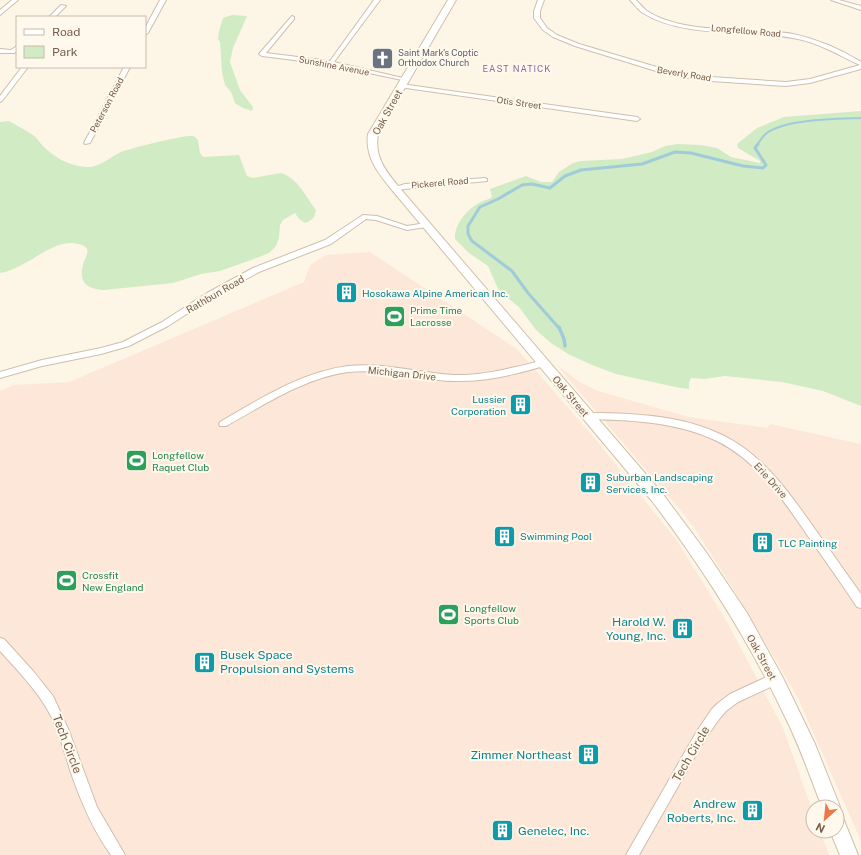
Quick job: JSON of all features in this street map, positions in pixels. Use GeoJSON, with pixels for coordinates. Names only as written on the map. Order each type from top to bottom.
{"type":"FeatureCollection","features":[{"type":"Feature","properties":{"kind":"main road","name":"Oak Street"},"geometry":{"type":"LineString","coordinates":[[452,0],[376,128],[371,146],[377,165],[426,225],[657,497],[700,553],[723,588],[775,679],[809,750],[828,799]]}},
{"type":"Feature","properties":{"kind":"main road"},"geometry":{"type":"LineString","coordinates":[[843,839],[849,855]]}},
{"type":"Feature","properties":{"kind":"street"},"geometry":{"type":"LineString","coordinates":[[0,13],[15,0]]}},
{"type":"Feature","properties":{"kind":"street"},"geometry":{"type":"LineString","coordinates":[[146,31],[163,0]]}},
{"type":"Feature","properties":{"kind":"street"},"geometry":{"type":"LineString","coordinates":[[331,63],[377,0]]}},
{"type":"Feature","properties":{"kind":"street","name":"Beverly Road"},"geometry":{"type":"LineString","coordinates":[[542,0],[537,11],[537,18],[545,29],[555,36],[577,45],[669,73],[711,79],[786,84],[810,81],[861,66]]}},
{"type":"Feature","properties":{"kind":"street","name":"Longfellow Road"},"geometry":{"type":"LineString","coordinates":[[633,0],[646,12],[671,23],[692,27],[770,33],[796,37],[824,46],[861,66]]}},
{"type":"Feature","properties":{"kind":"street"},"geometry":{"type":"LineString","coordinates":[[835,0],[861,8]]}},
{"type":"Feature","properties":{"kind":"street"},"geometry":{"type":"LineString","coordinates":[[53,16],[63,6]]}},
{"type":"Feature","properties":{"kind":"street","name":"Sunshine Avenue"},"geometry":{"type":"LineString","coordinates":[[292,18],[262,54],[331,63],[403,83]]}},
{"type":"Feature","properties":{"kind":"street"},"geometry":{"type":"LineString","coordinates":[[0,51],[12,52],[16,49]]}},
{"type":"Feature","properties":{"kind":"street"},"geometry":{"type":"LineString","coordinates":[[0,100],[24,68]]}},
{"type":"Feature","properties":{"kind":"street","name":"Peterson Road"},"geometry":{"type":"LineString","coordinates":[[86,143],[126,68]]}},
{"type":"Feature","properties":{"kind":"street","name":"Otis Street"},"geometry":{"type":"LineString","coordinates":[[403,83],[637,119]]}},
{"type":"Feature","properties":{"kind":"street","name":"Pickerel Road"},"geometry":{"type":"LineString","coordinates":[[395,188],[408,185],[436,184],[465,180],[485,180]]}},
{"type":"Feature","properties":{"kind":"street","name":"Rathbun Road"},"geometry":{"type":"LineString","coordinates":[[0,375],[42,363],[126,344],[165,324],[210,295],[256,270],[328,242],[365,217],[377,218],[407,228],[426,225]]}},
{"type":"Feature","properties":{"kind":"street","name":"Michigan Drive"},"geometry":{"type":"LineString","coordinates":[[223,424],[296,385],[333,372],[350,369],[380,368],[461,378],[493,374],[544,364]]}},
{"type":"Feature","properties":{"kind":"street","name":"Erie Drive"},"geometry":{"type":"LineString","coordinates":[[589,416],[637,417],[672,423],[715,437],[745,454],[757,464],[781,490],[861,603]]}},
{"type":"Feature","properties":{"kind":"street","name":"Tech Circle"},"geometry":{"type":"LineString","coordinates":[[0,643],[47,698],[67,741],[86,796],[106,837],[119,855]]}},
{"type":"Feature","properties":{"kind":"street","name":"Tech Circle"},"geometry":{"type":"LineString","coordinates":[[632,855],[701,735],[714,717],[731,700],[775,679]]}},
{"type":"Feature","properties":{"kind":"shaded area"},"geometry":{"type":"Polygon","coordinates":[[[370,252],[517,349],[592,435],[678,542],[727,622],[783,728],[808,799],[805,799],[805,839],[823,839],[829,855],[0,855],[0,391],[13,385],[69,382],[304,282],[310,265],[326,255],[370,252]]]}},
{"type":"Feature","properties":{"kind":"shaded area"},"geometry":{"type":"Polygon","coordinates":[[[555,363],[578,381],[598,391],[689,417],[767,428],[770,424],[861,444],[861,841],[845,805],[845,799],[842,799],[798,698],[740,600],[695,529],[555,363]]]}},
{"type":"Feature","properties":{"kind":"green space"},"geometry":{"type":"Polygon","coordinates":[[[232,15],[247,16],[233,48],[230,62],[240,90],[253,107],[252,111],[235,103],[231,92],[225,85],[222,72],[220,42],[218,39],[219,31],[223,18],[232,15]]]}},
{"type":"Feature","properties":{"kind":"green space"},"geometry":{"type":"Polygon","coordinates":[[[861,111],[861,406],[823,391],[782,382],[725,376],[704,379],[691,378],[689,389],[616,374],[592,365],[568,354],[551,343],[536,330],[519,307],[499,291],[488,266],[469,253],[455,239],[455,233],[459,222],[471,208],[492,197],[490,189],[526,176],[541,182],[552,182],[559,172],[573,163],[581,161],[622,159],[652,152],[665,146],[678,144],[701,145],[717,148],[731,157],[760,163],[760,161],[738,148],[737,144],[757,128],[784,117],[861,111]]]}},
{"type":"Feature","properties":{"kind":"green space"},"geometry":{"type":"Polygon","coordinates":[[[9,121],[33,135],[43,146],[58,158],[74,165],[86,167],[100,164],[119,153],[133,148],[169,139],[194,136],[198,140],[200,153],[203,157],[239,155],[247,176],[253,178],[281,173],[287,175],[301,188],[316,212],[311,220],[305,223],[299,219],[295,213],[283,220],[280,225],[279,238],[276,246],[269,253],[220,271],[201,274],[173,283],[104,290],[93,288],[83,281],[82,276],[83,265],[87,253],[86,248],[79,244],[69,243],[59,245],[20,266],[0,273],[0,122],[9,121]]]}},
{"type":"Feature","properties":{"kind":"waterway"},"geometry":{"type":"LineString","coordinates":[[757,145],[766,134],[776,128],[786,125],[826,119],[861,118]]}},
{"type":"Feature","properties":{"kind":"waterway"},"geometry":{"type":"LineString","coordinates":[[559,328],[528,293],[512,271],[472,241],[468,234],[468,226],[480,207],[498,199],[522,185],[532,184],[550,188],[565,176],[581,170],[642,164],[675,152],[691,153],[743,166],[763,168],[766,165],[755,148],[758,144]]}},
{"type":"Feature","properties":{"kind":"waterway"},"geometry":{"type":"LineString","coordinates":[[559,327],[565,346]]}},
{"type":"Feature","properties":{"kind":"place","name":"Saint Mark's Coptic Orthodox Church"},"geometry":{"type":"Point","coordinates":[382,58]}},
{"type":"Feature","properties":{"kind":"place","name":"Hosokawa Alpine American Inc."},"geometry":{"type":"Point","coordinates":[347,293]}},
{"type":"Feature","properties":{"kind":"place","name":"Prime Time Lacrosse"},"geometry":{"type":"Point","coordinates":[394,316]}},
{"type":"Feature","properties":{"kind":"place","name":"Lussier Corporation"},"geometry":{"type":"Point","coordinates":[521,405]}},
{"type":"Feature","properties":{"kind":"place","name":"Longfellow Raquet Club"},"geometry":{"type":"Point","coordinates":[136,461]}},
{"type":"Feature","properties":{"kind":"place","name":"Suburban Landscaping Services, Inc."},"geometry":{"type":"Point","coordinates":[591,483]}},
{"type":"Feature","properties":{"kind":"place","name":"Swimming Pool"},"geometry":{"type":"Point","coordinates":[504,536]}},
{"type":"Feature","properties":{"kind":"place","name":"TLC Painting"},"geometry":{"type":"Point","coordinates":[763,543]}},
{"type":"Feature","properties":{"kind":"place","name":"Crossfit New England"},"geometry":{"type":"Point","coordinates":[67,581]}},
{"type":"Feature","properties":{"kind":"place","name":"Longfellow Sports Club"},"geometry":{"type":"Point","coordinates":[448,614]}},
{"type":"Feature","properties":{"kind":"place","name":"Harold W. Young, Inc."},"geometry":{"type":"Point","coordinates":[682,629]}},
{"type":"Feature","properties":{"kind":"place","name":"Busek Space Propulsion and Systems"},"geometry":{"type":"Point","coordinates":[205,662]}},
{"type":"Feature","properties":{"kind":"place","name":"Zimmer Northeast"},"geometry":{"type":"Point","coordinates":[588,755]}},
{"type":"Feature","properties":{"kind":"place","name":"Andrew Roberts, Inc."},"geometry":{"type":"Point","coordinates":[752,811]}},
{"type":"Feature","properties":{"kind":"place","name":"Genelec, Inc."},"geometry":{"type":"Point","coordinates":[503,831]}},
{"type":"Feature","properties":{"kind":"district","name":"EAST NATICK"},"geometry":{"type":"Point","coordinates":[517,69]}}]}
